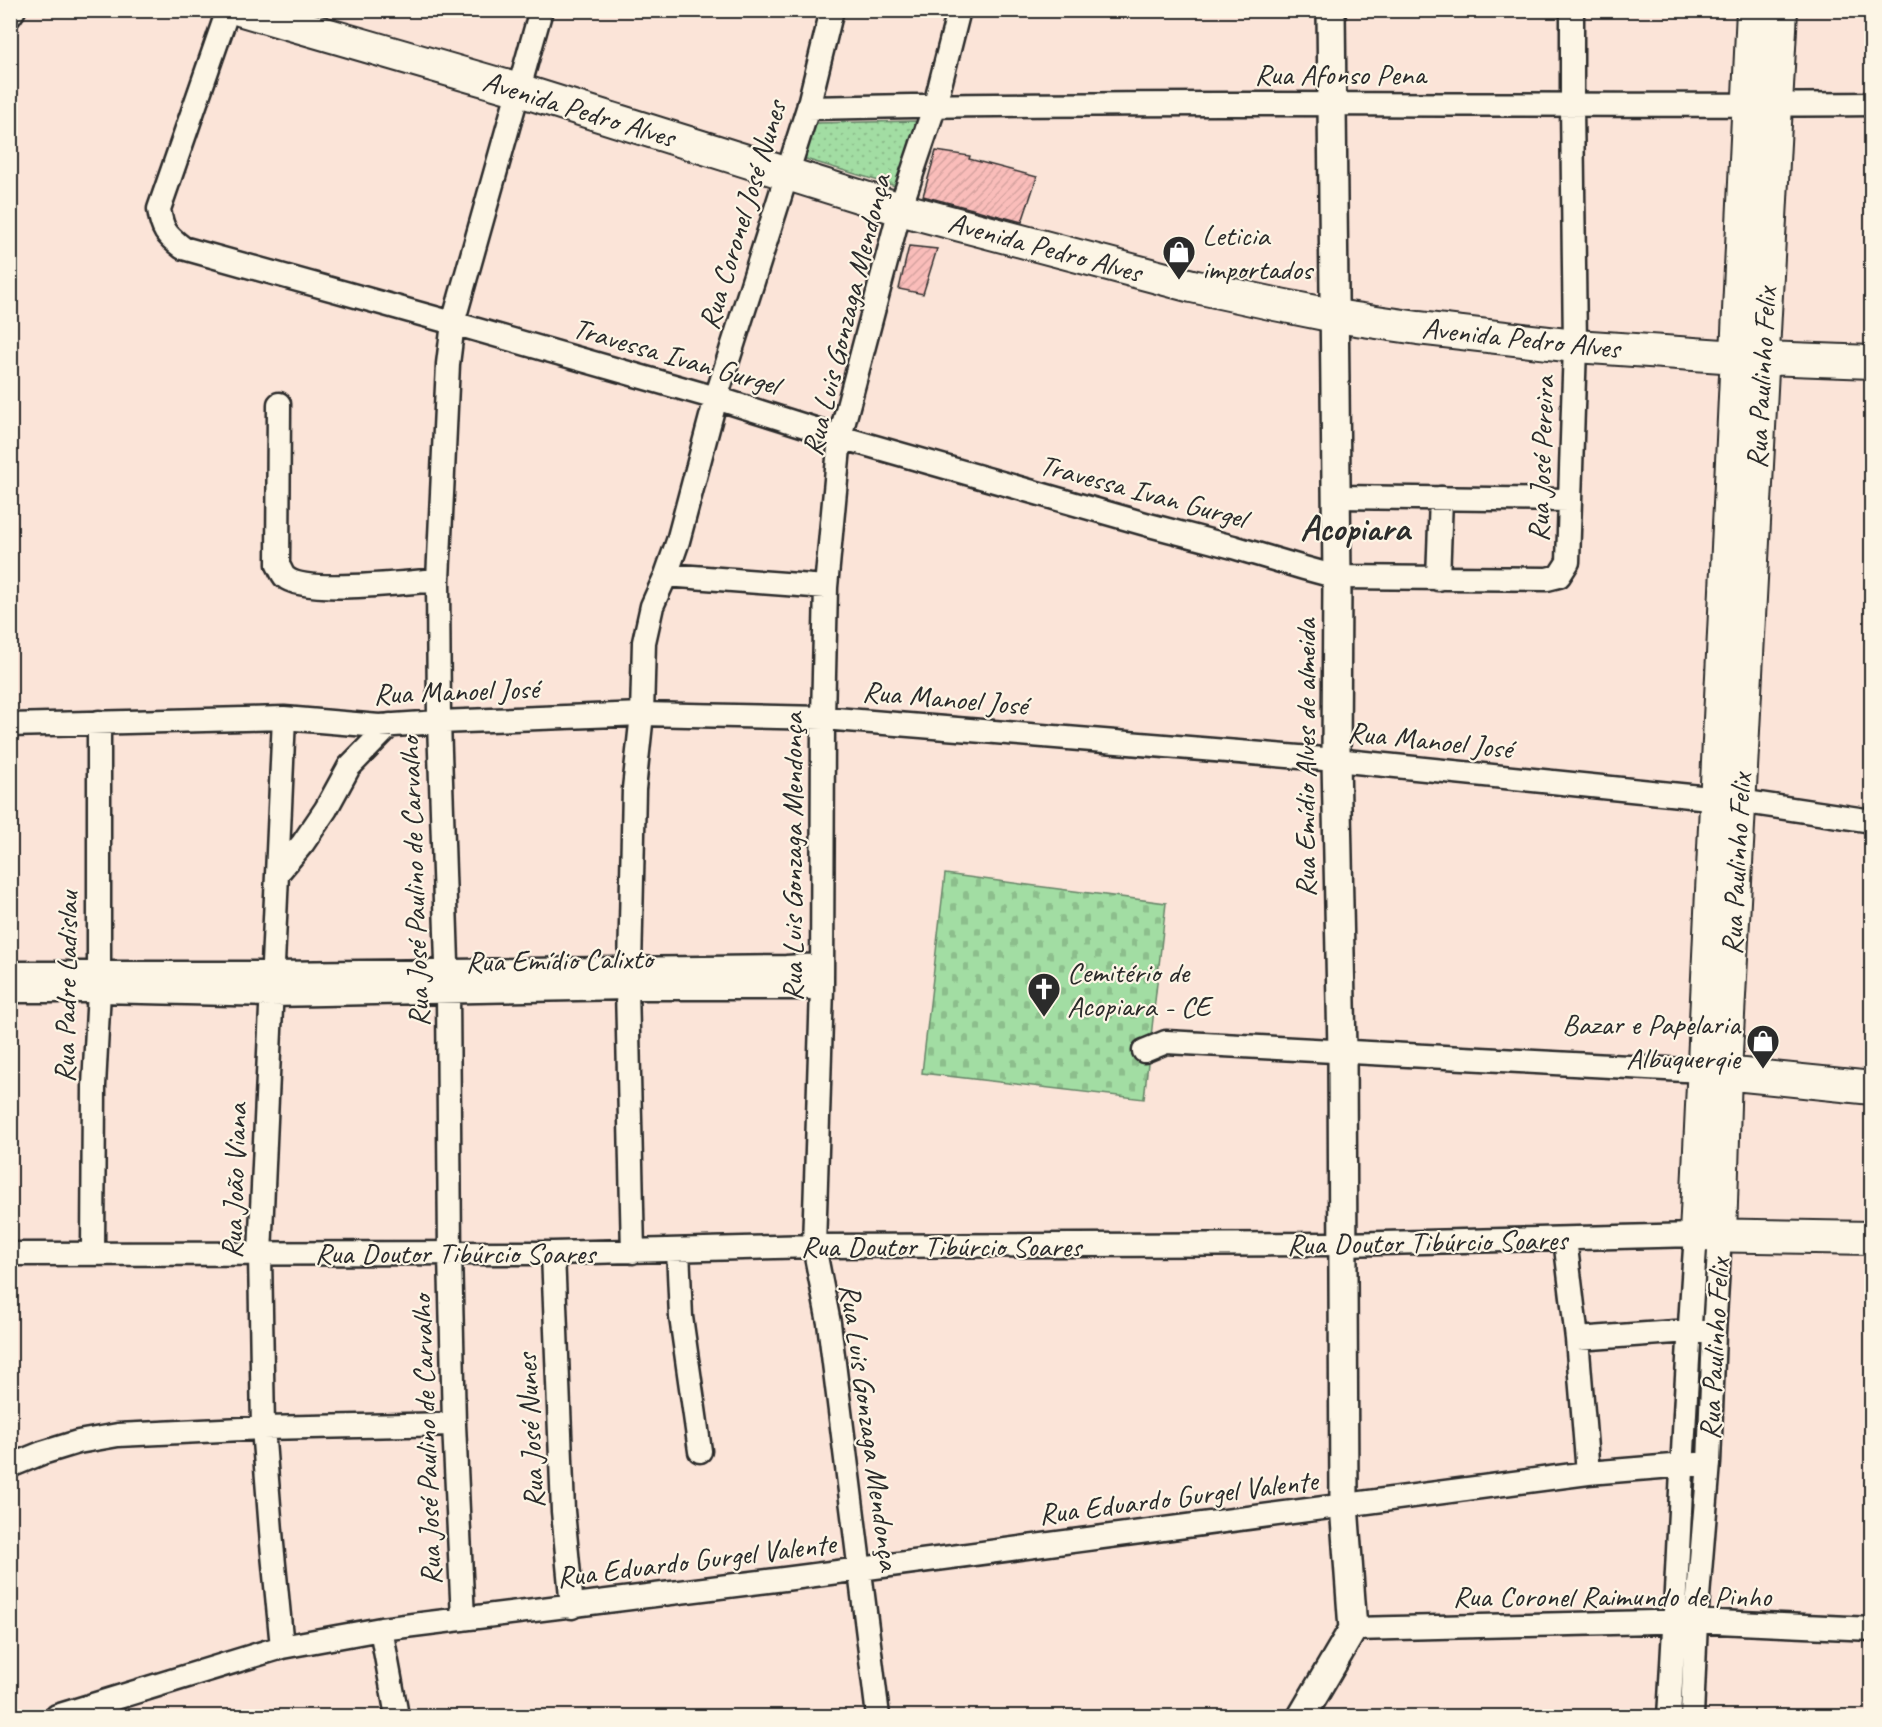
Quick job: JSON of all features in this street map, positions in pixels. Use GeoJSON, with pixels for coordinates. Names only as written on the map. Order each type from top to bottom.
{"type":"FeatureCollection","features":[{"type":"Feature","properties":{"kind":"main road","name":"Avenida Pedro Alves"},"geometry":{"type":"LineString","coordinates":[[242,10],[519,90],[900,209],[1192,286],[1335,316],[1575,346],[1750,358],[1872,362]]}},
{"type":"Feature","properties":{"kind":"main road","name":"Rua Paulinho Felix"},"geometry":{"type":"LineString","coordinates":[[1708,1235],[1714,1071],[1762,104],[1753,10]]}},
{"type":"Feature","properties":{"kind":"main road","name":"Rua Paulinho Felix"},"geometry":{"type":"LineString","coordinates":[[1762,104],[1781,10]]}},
{"type":"Feature","properties":{"kind":"main road"},"geometry":{"type":"LineString","coordinates":[[1714,1071],[1872,1088]]}},
{"type":"Feature","properties":{"kind":"main road","name":"Rua Doutor Tibúrcio Soares"},"geometry":{"type":"LineString","coordinates":[[1708,1235],[1872,1238]]}},
{"type":"Feature","properties":{"kind":"street"},"geometry":{"type":"LineString","coordinates":[[10,16],[14,10]]}},
{"type":"Feature","properties":{"kind":"street","name":"Travessa Ivan Gurgel"},"geometry":{"type":"LineString","coordinates":[[228,10],[159,209],[161,225],[169,238],[183,248],[453,323],[716,398],[840,437],[1337,577]]}},
{"type":"Feature","properties":{"kind":"street","name":"Rua José Paulino de Carvalho"},"geometry":{"type":"LineString","coordinates":[[463,1619],[454,1424],[448,981],[439,722],[438,580],[448,364],[453,323],[541,10]]}},
{"type":"Feature","properties":{"kind":"street","name":"Rua Coronel José Nunes"},"geometry":{"type":"LineString","coordinates":[[633,1251],[628,978],[634,789],[642,714],[644,642],[652,606],[678,541],[716,398],[808,108],[832,10]]}},
{"type":"Feature","properties":{"kind":"street","name":"Rua Luis Gonzaga Mendonça"},"geometry":{"type":"LineString","coordinates":[[878,1716],[829,1323],[814,1246],[821,976],[826,587],[840,437],[900,209],[935,105],[959,10]]}},
{"type":"Feature","properties":{"kind":"street","name":"Rua Emídio Alves de almeida"},"geometry":{"type":"LineString","coordinates":[[1331,10],[1337,577],[1336,760],[1342,1051],[1344,1505],[1353,1629]]}},
{"type":"Feature","properties":{"kind":"street","name":"Rua José Pereira"},"geometry":{"type":"LineString","coordinates":[[1337,577],[1547,579],[1559,576],[1568,562],[1575,346],[1572,10]]}},
{"type":"Feature","properties":{"kind":"street","name":"Rua Afonso Pena"},"geometry":{"type":"LineString","coordinates":[[808,108],[1333,103],[1572,106],[1872,104]]}},
{"type":"Feature","properties":{"kind":"street"},"geometry":{"type":"LineString","coordinates":[[279,404],[278,565],[285,577],[297,583],[319,587],[438,580]]}},
{"type":"Feature","properties":{"kind":"street"},"geometry":{"type":"LineString","coordinates":[[1336,497],[1569,500]]}},
{"type":"Feature","properties":{"kind":"street"},"geometry":{"type":"LineString","coordinates":[[1438,579],[1441,498]]}},
{"type":"Feature","properties":{"kind":"street"},"geometry":{"type":"LineString","coordinates":[[666,575],[826,587]]}},
{"type":"Feature","properties":{"kind":"street","name":"Rua Manoel José"},"geometry":{"type":"LineString","coordinates":[[10,725],[284,718],[347,724],[390,725],[642,714],[823,718],[1336,760],[1727,800],[1872,821]]}},
{"type":"Feature","properties":{"kind":"street","name":"Rua João Viana"},"geometry":{"type":"LineString","coordinates":[[282,1647],[263,1428],[260,1254],[284,718]]}},
{"type":"Feature","properties":{"kind":"street","name":"Rua Padre Ladislau"},"geometry":{"type":"LineString","coordinates":[[93,1253],[94,1086],[99,982],[99,722]]}},
{"type":"Feature","properties":{"kind":"street"},"geometry":{"type":"LineString","coordinates":[[277,874],[320,818],[349,767],[390,725]]}},
{"type":"Feature","properties":{"kind":"street","name":"Rua Emídio Calixto"},"geometry":{"type":"LineString","coordinates":[[10,973],[99,982],[272,984],[821,976]]}},
{"type":"Feature","properties":{"kind":"street","name":"Rua Emídio Calixto"},"geometry":{"type":"LineString","coordinates":[[10,991],[99,982]]}},
{"type":"Feature","properties":{"kind":"street"},"geometry":{"type":"LineString","coordinates":[[1144,1051],[1166,1042],[1714,1071]]}},
{"type":"Feature","properties":{"kind":"street","name":"Rua Doutor Tibúrcio Soares"},"geometry":{"type":"LineString","coordinates":[[10,1254],[450,1253],[678,1251],[814,1246],[1343,1244],[1708,1235]]}},
{"type":"Feature","properties":{"kind":"street","name":"Rua Paulinho Felix"},"geometry":{"type":"LineString","coordinates":[[1692,1716],[1685,1621],[1684,1464],[1689,1330],[1708,1235]]}},
{"type":"Feature","properties":{"kind":"street","name":"Rua Paulinho Felix"},"geometry":{"type":"LineString","coordinates":[[1669,1716],[1709,1463],[1714,1333],[1708,1235]]}},
{"type":"Feature","properties":{"kind":"street"},"geometry":{"type":"LineString","coordinates":[[1565,1239],[1588,1473]]}},
{"type":"Feature","properties":{"kind":"street"},"geometry":{"type":"LineString","coordinates":[[678,1251],[681,1317],[700,1451]]}},
{"type":"Feature","properties":{"kind":"street","name":"Rua José Nunes"},"geometry":{"type":"LineString","coordinates":[[553,1252],[563,1511],[572,1607]]}},
{"type":"Feature","properties":{"kind":"street"},"geometry":{"type":"LineString","coordinates":[[1576,1339],[1689,1330],[1714,1333]]}},
{"type":"Feature","properties":{"kind":"street"},"geometry":{"type":"LineString","coordinates":[[10,1466],[78,1442],[118,1436],[263,1428],[454,1424]]}},
{"type":"Feature","properties":{"kind":"street","name":"Rua Eduardo Gurgel Valente"},"geometry":{"type":"LineString","coordinates":[[57,1716],[282,1647],[381,1629],[572,1607],[1588,1473],[1709,1463]]}},
{"type":"Feature","properties":{"kind":"street","name":"Rua Coronel Raimundo de Pinho"},"geometry":{"type":"LineString","coordinates":[[1353,1629],[1685,1621],[1872,1629]]}},
{"type":"Feature","properties":{"kind":"street"},"geometry":{"type":"LineString","coordinates":[[381,1629],[397,1716]]}},
{"type":"Feature","properties":{"kind":"street"},"geometry":{"type":"LineString","coordinates":[[1302,1716],[1353,1629]]}},
{"type":"Feature","properties":{"kind":"green space"},"geometry":{"type":"Polygon","coordinates":[[[918,121],[899,187],[802,158],[815,123],[918,121]]]}},
{"type":"Feature","properties":{"kind":"green space"},"geometry":{"type":"Polygon","coordinates":[[[945,874],[1166,903],[1144,1099],[922,1073],[945,874]]]}},
{"type":"Feature","properties":{"kind":"building"},"geometry":{"type":"Polygon","coordinates":[[[936,151],[970,156],[969,159],[1037,177],[1022,222],[923,196],[936,151]]]}},
{"type":"Feature","properties":{"kind":"building"},"geometry":{"type":"Polygon","coordinates":[[[909,246],[937,249],[923,294],[899,289],[909,246]]]}},
{"type":"Feature","properties":{"kind":"place","name":"Leticia importados"},"geometry":{"type":"Point","coordinates":[1179,281]}},
{"type":"Feature","properties":{"kind":"place","name":"Cemitério de Acopiara - CE"},"geometry":{"type":"Point","coordinates":[1044,1018]}},
{"type":"Feature","properties":{"kind":"place","name":"Bazar e Papelaria Albuquerqie"},"geometry":{"type":"Point","coordinates":[1763,1070]}},
{"type":"Feature","properties":{"kind":"district","name":"Acopiara"},"geometry":{"type":"Point","coordinates":[1355,527]}}]}
